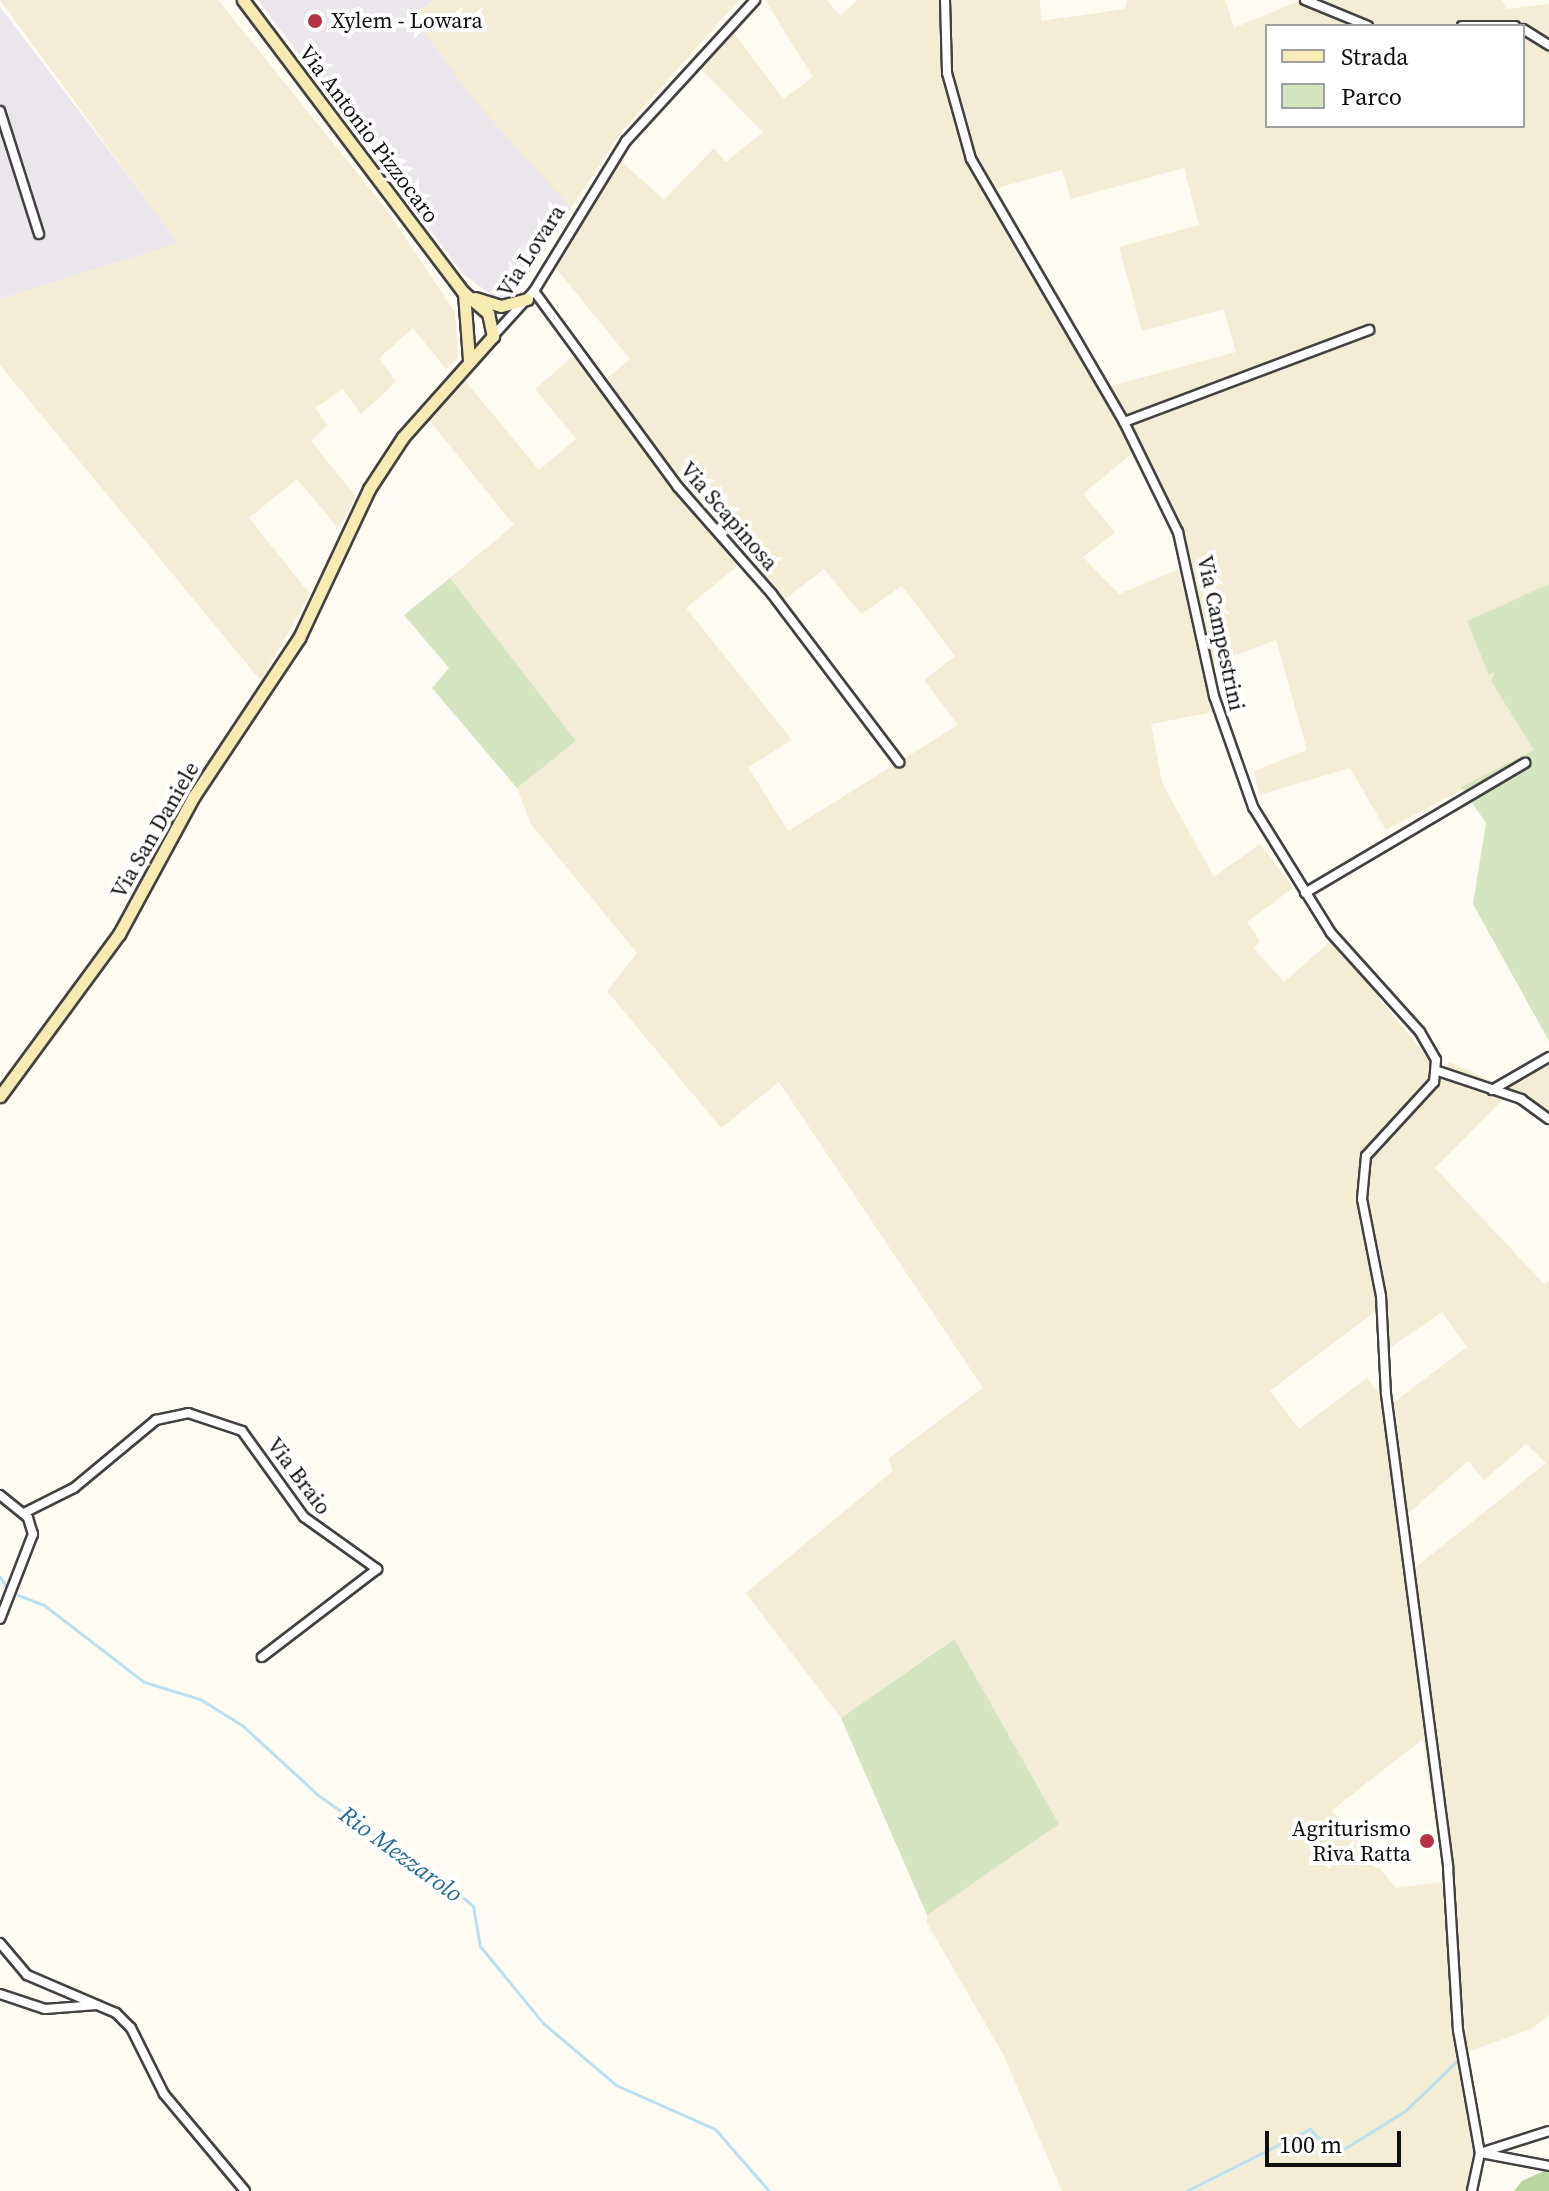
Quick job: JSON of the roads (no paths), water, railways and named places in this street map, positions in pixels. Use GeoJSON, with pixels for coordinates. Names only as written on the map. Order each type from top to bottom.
{"type":"FeatureCollection","features":[{"type":"Feature","properties":{"kind":"street","name":"Via Antonio Pizzocaro"},"geometry":{"type":"LineString","coordinates":[[243,0],[463,292],[488,313],[493,336]]}},
{"type":"Feature","properties":{"kind":"street","name":"Via Lovara"},"geometry":{"type":"LineString","coordinates":[[329,574],[403,437],[469,359],[530,295],[626,141],[755,0]]}},
{"type":"Feature","properties":{"kind":"street","name":"Via Campestrini"},"geometry":{"type":"LineString","coordinates":[[945,0],[947,73],[971,159],[1124,422],[1190,567],[1204,658],[1235,768],[1305,893],[1425,1038],[1438,1071]]}},
{"type":"Feature","properties":{"kind":"street"},"geometry":{"type":"LineString","coordinates":[[1305,0],[1363,24]]}},
{"type":"Feature","properties":{"kind":"street"},"geometry":{"type":"LineString","coordinates":[[1525,30],[1549,45]]}},
{"type":"Feature","properties":{"kind":"street"},"geometry":{"type":"LineString","coordinates":[[0,111],[39,234]]}},
{"type":"Feature","properties":{"kind":"street","name":"Via Antonio Pizzocaro"},"geometry":{"type":"LineString","coordinates":[[463,292],[470,324],[469,359]]}},
{"type":"Feature","properties":{"kind":"street"},"geometry":{"type":"LineString","coordinates":[[463,292],[495,305],[530,295]]}},
{"type":"Feature","properties":{"kind":"street","name":"Via Scapinosa"},"geometry":{"type":"LineString","coordinates":[[530,295],[678,487],[772,594],[899,762]]}},
{"type":"Feature","properties":{"kind":"street"},"geometry":{"type":"LineString","coordinates":[[470,324],[493,336]]}},
{"type":"Feature","properties":{"kind":"street"},"geometry":{"type":"LineString","coordinates":[[1124,422],[1369,330]]}},
{"type":"Feature","properties":{"kind":"street","name":"Via San Daniele"},"geometry":{"type":"LineString","coordinates":[[0,1096],[119,934],[194,796],[299,638],[329,574]]}},
{"type":"Feature","properties":{"kind":"street"},"geometry":{"type":"LineString","coordinates":[[1305,893],[1525,763]]}},
{"type":"Feature","properties":{"kind":"street"},"geometry":{"type":"LineString","coordinates":[[1491,1090],[1549,1057]]}},
{"type":"Feature","properties":{"kind":"street"},"geometry":{"type":"LineString","coordinates":[[1472,2191],[1480,2153],[1458,2030],[1448,1867],[1388,1410],[1381,1296],[1362,1199],[1370,1148],[1438,1071],[1491,1090],[1549,1119]]}},
{"type":"Feature","properties":{"kind":"street","name":"Via Braio"},"geometry":{"type":"LineString","coordinates":[[24,1513],[74,1488],[156,1420],[188,1413],[242,1431],[304,1517],[377,1569],[262,1657]]}},
{"type":"Feature","properties":{"kind":"street"},"geometry":{"type":"LineString","coordinates":[[0,1495],[24,1513],[33,1534],[0,1619]]}},
{"type":"Feature","properties":{"kind":"street"},"geometry":{"type":"LineString","coordinates":[[0,1943],[27,1975],[98,2005],[131,2028],[164,2094],[245,2191]]}},
{"type":"Feature","properties":{"kind":"street"},"geometry":{"type":"LineString","coordinates":[[0,1994],[45,2009],[98,2005]]}},
{"type":"Feature","properties":{"kind":"street"},"geometry":{"type":"LineString","coordinates":[[1480,2153],[1549,2131]]}},
{"type":"Feature","properties":{"kind":"street"},"geometry":{"type":"LineString","coordinates":[[1480,2153],[1549,2166]]}},
{"type":"Feature","properties":{"kind":"waterway","name":"Rio Mezzarolo"},"geometry":{"type":"LineString","coordinates":[[0,1577],[9,1592]]}},
{"type":"Feature","properties":{"kind":"waterway","name":"Rio Mezzarolo"},"geometry":{"type":"LineString","coordinates":[[18,1595],[44,1605],[144,1682],[200,1699],[243,1726],[318,1795],[457,1893],[473,1906],[480,1946],[543,2023],[616,2085],[715,2129],[769,2191]]}},
{"type":"Feature","properties":{"kind":"waterway"},"geometry":{"type":"LineString","coordinates":[[1186,2191],[1310,2129],[1334,2155],[1405,2111],[1458,2060]]}},
{"type":"Feature","properties":{"kind":"place","name":"Xylem - Lowara"},"geometry":{"type":"Point","coordinates":[315,21]}},
{"type":"Feature","properties":{"kind":"place","name":"Agriturismo Riva Ratta"},"geometry":{"type":"Point","coordinates":[1427,1841]}}]}
